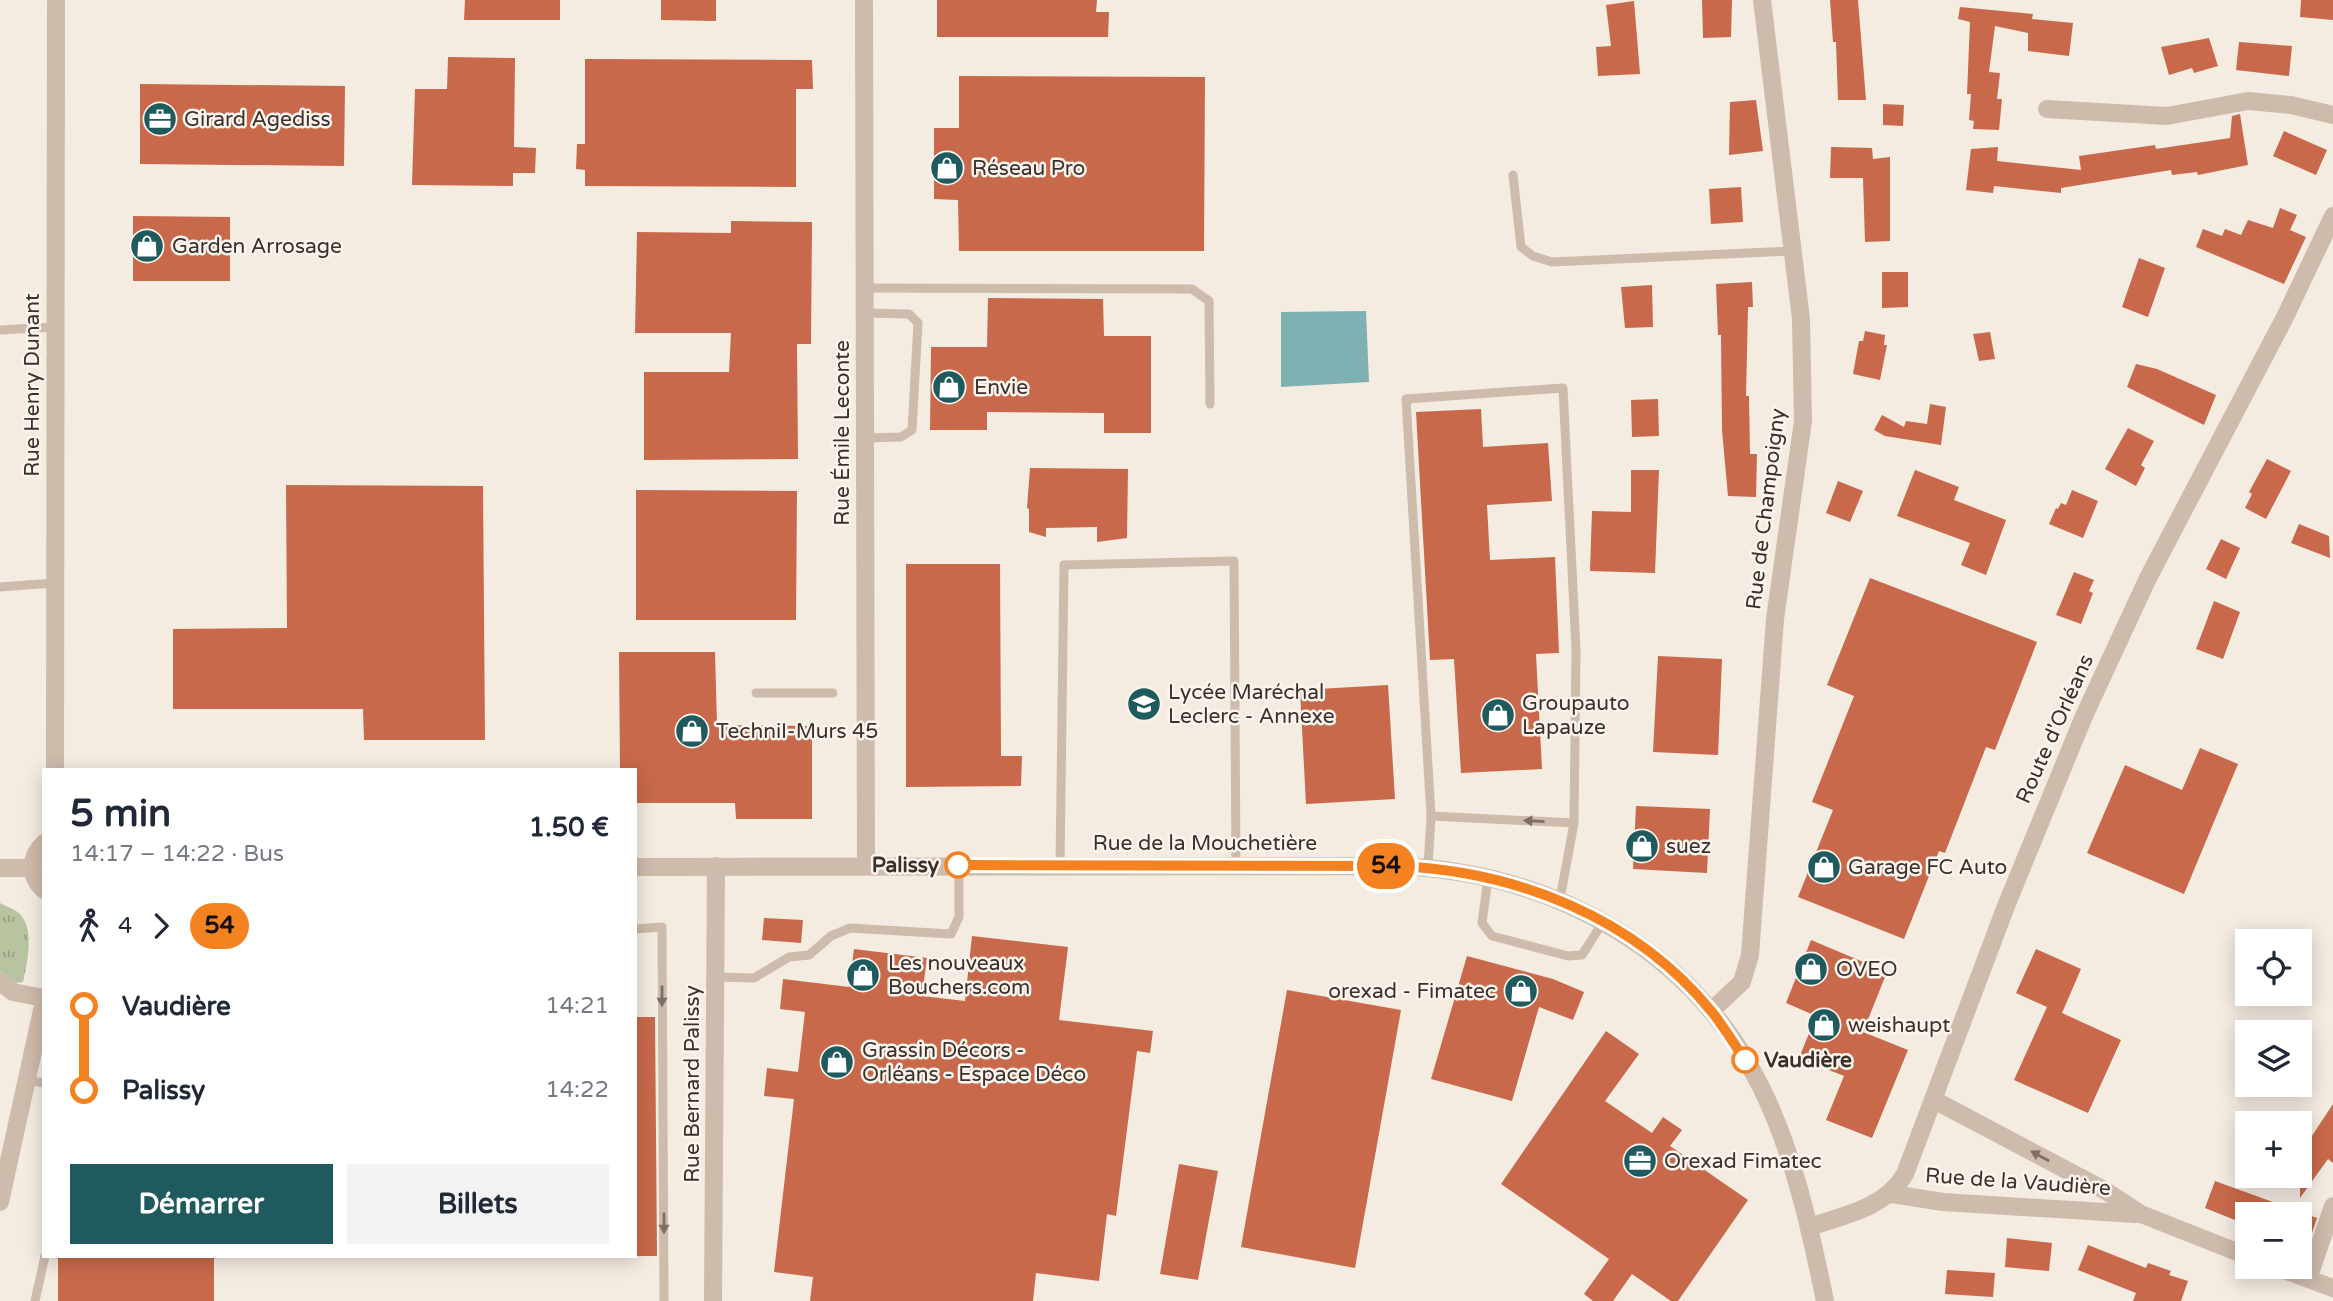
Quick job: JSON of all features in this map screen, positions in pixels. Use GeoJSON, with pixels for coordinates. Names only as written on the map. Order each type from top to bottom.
{"type":"FeatureCollection","features":[{"type":"Feature","properties":{"kind":"street","name":"Rue Henry Dunant"},"geometry":{"type":"LineString","coordinates":[[55,768],[56,0]]}},
{"type":"Feature","properties":{"kind":"street","name":"Rue Émile Leconte"},"geometry":{"type":"LineString","coordinates":[[864,0],[866,866]]}},
{"type":"Feature","properties":{"kind":"street","name":"Rue de Champoigny"},"geometry":{"type":"LineString","coordinates":[[1712,1011],[1742,982],[1751,955],[1775,619],[1803,422],[1803,341],[1762,0]]}},
{"type":"Feature","properties":{"kind":"street"},"geometry":{"type":"LineString","coordinates":[[2047,109],[2167,116],[2248,101],[2291,105],[2333,115]]}},
{"type":"Feature","properties":{"kind":"street","name":"Route d'Orléans"},"geometry":{"type":"LineString","coordinates":[[1892,1194],[1910,1164],[2006,906],[2084,716],[2148,578],[2279,328],[2333,216]]}},
{"type":"Feature","properties":{"kind":"street"},"geometry":{"type":"LineString","coordinates":[[42,845],[36,851],[32,868],[34,878],[42,888]]}},
{"type":"Feature","properties":{"kind":"street","name":"Rue Bernard Palissy"},"geometry":{"type":"LineString","coordinates":[[713,1301],[716,866]]}},
{"type":"Feature","properties":{"kind":"street","name":"Rue de la Mouchetière"},"geometry":{"type":"LineString","coordinates":[[637,867],[1428,867],[1489,877],[1560,900],[1604,922],[1657,958],[1712,1011],[1747,1063],[1770,1106],[1795,1175],[1825,1301]]}},
{"type":"Feature","properties":{"kind":"street"},"geometry":{"type":"LineString","coordinates":[[0,868],[32,868]]}},
{"type":"Feature","properties":{"kind":"street"},"geometry":{"type":"LineString","coordinates":[[0,982],[13,992],[42,999]]}},
{"type":"Feature","properties":{"kind":"street"},"geometry":{"type":"LineString","coordinates":[[0,1202],[8,1139],[35,1082],[42,1017]]}},
{"type":"Feature","properties":{"kind":"street","name":"Rue de la Vaudière"},"geometry":{"type":"LineString","coordinates":[[1934,1100],[2104,1190],[2141,1214],[2235,1251]]}},
{"type":"Feature","properties":{"kind":"street"},"geometry":{"type":"LineString","coordinates":[[1809,1227],[1875,1204],[1892,1194]]}},
{"type":"Feature","properties":{"kind":"street","name":"Rue de la Vaudière"},"geometry":{"type":"LineString","coordinates":[[1892,1194],[1942,1202],[2141,1214]]}},
{"type":"Feature","properties":{"kind":"street"},"geometry":{"type":"LineString","coordinates":[[2312,1267],[2333,1206]]}},
{"type":"Feature","properties":{"kind":"street"},"geometry":{"type":"LineString","coordinates":[[2308,1279],[2333,1288]]}},
{"type":"Feature","properties":{"kind":"lane"},"geometry":{"type":"LineString","coordinates":[[1513,175],[1521,247],[1533,256],[1552,262],[1792,251]]}},
{"type":"Feature","properties":{"kind":"lane"},"geometry":{"type":"LineString","coordinates":[[865,288],[1192,289],[1209,301],[1210,404]]}},
{"type":"Feature","properties":{"kind":"lane"},"geometry":{"type":"LineString","coordinates":[[865,313],[909,314],[918,323],[915,423],[912,430],[901,437],[865,438]]}},
{"type":"Feature","properties":{"kind":"lane"},"geometry":{"type":"LineString","coordinates":[[0,331],[55,327]]}},
{"type":"Feature","properties":{"kind":"lane"},"geometry":{"type":"LineString","coordinates":[[1428,867],[1432,816],[1406,399],[1563,388],[1576,649],[1574,823],[1560,900]]}},
{"type":"Feature","properties":{"kind":"lane"},"geometry":{"type":"LineString","coordinates":[[1060,866],[1064,565],[1234,561],[1236,866]]}},
{"type":"Feature","properties":{"kind":"lane"},"geometry":{"type":"LineString","coordinates":[[0,587],[54,583]]}},
{"type":"Feature","properties":{"kind":"lane"},"geometry":{"type":"LineString","coordinates":[[756,693],[833,693]]}},
{"type":"Feature","properties":{"kind":"lane"},"geometry":{"type":"LineString","coordinates":[[1432,816],[1574,823]]}},
{"type":"Feature","properties":{"kind":"lane"},"geometry":{"type":"LineString","coordinates":[[715,977],[754,978],[789,957],[809,955],[831,936],[850,928],[951,934],[959,917],[958,865]]}},
{"type":"Feature","properties":{"kind":"lane"},"geometry":{"type":"LineString","coordinates":[[1489,877],[1482,923],[1492,936],[1568,956],[1582,955],[1604,922]]}},
{"type":"Feature","properties":{"kind":"lane"},"geometry":{"type":"LineString","coordinates":[[637,929],[662,928],[664,1301]]}},
{"type":"Feature","properties":{"kind":"lane"},"geometry":{"type":"LineString","coordinates":[[35,1301],[45,1258]]}},
{"type":"Feature","properties":{"kind":"green space"},"geometry":{"type":"Polygon","coordinates":[[[0,903],[20,914],[25,921],[29,947],[23,982],[16,983],[0,972],[0,903]]]}},
{"type":"Feature","properties":{"kind":"water"},"geometry":{"type":"Polygon","coordinates":[[[1366,311],[1369,382],[1281,387],[1281,312],[1366,311]]]}},
{"type":"Feature","properties":{"kind":"building"},"geometry":{"type":"Polygon","coordinates":[[[465,0],[560,0],[560,20],[464,20],[465,0]]]}},
{"type":"Feature","properties":{"kind":"building"},"geometry":{"type":"Polygon","coordinates":[[[661,0],[716,0],[716,21],[661,20],[661,0]]]}},
{"type":"Feature","properties":{"kind":"building"},"geometry":{"type":"Polygon","coordinates":[[[937,0],[1097,0],[1096,12],[1109,12],[1108,37],[937,37],[937,0]]]}},
{"type":"Feature","properties":{"kind":"building"},"geometry":{"type":"Polygon","coordinates":[[[1702,0],[1732,0],[1731,37],[1703,38],[1702,0]]]}},
{"type":"Feature","properties":{"kind":"building"},"geometry":{"type":"Polygon","coordinates":[[[1830,0],[1858,0],[1866,100],[1838,100],[1836,42],[1833,42],[1830,0]]]}},
{"type":"Feature","properties":{"kind":"building"},"geometry":{"type":"Polygon","coordinates":[[[2301,0],[2333,0],[2333,20],[2300,17],[2301,0]]]}},
{"type":"Feature","properties":{"kind":"building"},"geometry":{"type":"Polygon","coordinates":[[[1634,1],[1640,74],[1598,76],[1596,47],[1611,46],[1606,5],[1634,1]]]}},
{"type":"Feature","properties":{"kind":"building"},"geometry":{"type":"Polygon","coordinates":[[[1960,7],[2033,14],[2032,19],[2073,23],[2069,56],[2028,51],[2028,33],[1995,26],[1989,72],[2000,73],[1997,99],[2002,99],[1999,130],[1973,129],[1974,121],[1969,120],[1971,94],[1967,94],[1970,22],[1958,19],[1960,7]]]}},
{"type":"Feature","properties":{"kind":"building"},"geometry":{"type":"Polygon","coordinates":[[[2209,38],[2218,66],[2194,73],[2192,68],[2169,75],[2161,47],[2209,38]]]}},
{"type":"Feature","properties":{"kind":"building"},"geometry":{"type":"Polygon","coordinates":[[[2239,42],[2292,46],[2289,76],[2236,70],[2239,42]]]}},
{"type":"Feature","properties":{"kind":"building"},"geometry":{"type":"Polygon","coordinates":[[[448,57],[515,58],[514,147],[536,148],[535,173],[513,173],[513,186],[412,185],[415,89],[447,89],[448,57]]]}},
{"type":"Feature","properties":{"kind":"building"},"geometry":{"type":"Polygon","coordinates":[[[585,59],[812,60],[813,89],[796,89],[796,187],[585,186],[585,170],[576,169],[577,144],[585,144],[585,59]]]}},
{"type":"Feature","properties":{"kind":"building"},"geometry":{"type":"Polygon","coordinates":[[[959,76],[1205,77],[1204,251],[959,251],[958,200],[934,199],[934,128],[959,128],[959,76]]]}},
{"type":"Feature","properties":{"kind":"building"},"geometry":{"type":"Polygon","coordinates":[[[140,84],[345,86],[344,166],[140,164],[140,84]]]}},
{"type":"Feature","properties":{"kind":"building"},"geometry":{"type":"Polygon","coordinates":[[[1756,100],[1763,151],[1729,155],[1730,102],[1756,100]]]}},
{"type":"Feature","properties":{"kind":"building"},"geometry":{"type":"Polygon","coordinates":[[[1883,104],[1904,105],[1903,126],[1883,125],[1883,104]]]}},
{"type":"Feature","properties":{"kind":"building"},"geometry":{"type":"Polygon","coordinates":[[[2240,114],[2248,165],[2198,175],[2197,172],[2172,175],[2171,170],[2061,188],[2061,193],[1994,186],[1993,193],[1966,190],[1971,149],[1998,147],[1997,161],[2081,170],[2079,156],[2155,145],[2156,149],[2230,138],[2232,116],[2240,114]]]}},
{"type":"Feature","properties":{"kind":"building"},"geometry":{"type":"Polygon","coordinates":[[[2284,131],[2327,150],[2316,175],[2273,156],[2284,131]]]}},
{"type":"Feature","properties":{"kind":"building"},"geometry":{"type":"Polygon","coordinates":[[[1831,147],[1872,148],[1873,159],[1890,157],[1890,241],[1865,242],[1863,178],[1830,178],[1831,147]]]}},
{"type":"Feature","properties":{"kind":"building"},"geometry":{"type":"Polygon","coordinates":[[[1741,187],[1743,222],[1711,224],[1709,189],[1741,187]]]}},
{"type":"Feature","properties":{"kind":"building"},"geometry":{"type":"Polygon","coordinates":[[[2280,208],[2297,215],[2290,230],[2306,237],[2284,284],[2196,247],[2203,229],[2222,236],[2225,229],[2241,235],[2248,220],[2273,228],[2280,208]]]}},
{"type":"Feature","properties":{"kind":"building"},"geometry":{"type":"Polygon","coordinates":[[[133,216],[230,217],[230,281],[133,281],[133,216]]]}},
{"type":"Feature","properties":{"kind":"building"},"geometry":{"type":"Polygon","coordinates":[[[731,221],[812,222],[811,344],[797,344],[798,459],[644,460],[644,372],[729,372],[731,333],[635,333],[637,232],[731,233],[731,221]]]}},
{"type":"Feature","properties":{"kind":"building"},"geometry":{"type":"Polygon","coordinates":[[[2139,258],[2165,268],[2148,317],[2122,307],[2139,258]]]}},
{"type":"Feature","properties":{"kind":"building"},"geometry":{"type":"Polygon","coordinates":[[[1882,272],[1908,272],[1908,307],[1882,308],[1882,272]]]}},
{"type":"Feature","properties":{"kind":"building"},"geometry":{"type":"Polygon","coordinates":[[[1752,282],[1753,307],[1748,307],[1746,396],[1749,396],[1750,454],[1757,454],[1756,497],[1728,496],[1722,430],[1721,335],[1718,335],[1716,284],[1752,282]]]}},
{"type":"Feature","properties":{"kind":"building"},"geometry":{"type":"Polygon","coordinates":[[[1652,285],[1653,327],[1625,328],[1621,287],[1652,285]]]}},
{"type":"Feature","properties":{"kind":"building"},"geometry":{"type":"Polygon","coordinates":[[[988,298],[1103,299],[1104,336],[1151,336],[1151,433],[1104,433],[1104,413],[987,412],[987,430],[930,430],[931,347],[987,347],[988,298]]]}},
{"type":"Feature","properties":{"kind":"building"},"geometry":{"type":"Polygon","coordinates":[[[1865,331],[1885,335],[1884,345],[1887,345],[1880,380],[1853,374],[1859,341],[1863,341],[1865,331]]]}},
{"type":"Feature","properties":{"kind":"building"},"geometry":{"type":"Polygon","coordinates":[[[1990,332],[1995,359],[1979,361],[1973,334],[1990,332]]]}},
{"type":"Feature","properties":{"kind":"building"},"geometry":{"type":"Polygon","coordinates":[[[2136,364],[2157,369],[2216,395],[2204,425],[2127,387],[2136,364]]]}},
{"type":"Feature","properties":{"kind":"building"},"geometry":{"type":"Polygon","coordinates":[[[1658,399],[1659,436],[1632,437],[1631,400],[1658,399]]]}},
{"type":"Feature","properties":{"kind":"building"},"geometry":{"type":"Polygon","coordinates":[[[1930,404],[1946,407],[1941,445],[1885,436],[1874,430],[1882,415],[1904,427],[1906,421],[1927,424],[1930,404]]]}},
{"type":"Feature","properties":{"kind":"building"},"geometry":{"type":"Polygon","coordinates":[[[1481,409],[1483,447],[1548,443],[1552,501],[1487,505],[1490,560],[1555,557],[1559,653],[1536,654],[1542,769],[1461,773],[1454,659],[1430,660],[1416,412],[1481,409]]]}},
{"type":"Feature","properties":{"kind":"building"},"geometry":{"type":"Polygon","coordinates":[[[2128,428],[2154,441],[2141,465],[2145,468],[2136,486],[2105,469],[2128,428]]]}},
{"type":"Feature","properties":{"kind":"building"},"geometry":{"type":"Polygon","coordinates":[[[2267,459],[2291,471],[2266,519],[2245,508],[2252,494],[2249,492],[2267,459]]]}},
{"type":"Feature","properties":{"kind":"building"},"geometry":{"type":"Polygon","coordinates":[[[1030,468],[1128,469],[1127,538],[1097,542],[1097,527],[1046,528],[1046,537],[1029,532],[1027,508],[1030,468]]]}},
{"type":"Feature","properties":{"kind":"building"},"geometry":{"type":"Polygon","coordinates":[[[1631,470],[1659,470],[1655,573],[1590,571],[1592,511],[1631,512],[1631,470]]]}},
{"type":"Feature","properties":{"kind":"building"},"geometry":{"type":"Polygon","coordinates":[[[1915,470],[1959,487],[1954,500],[2006,520],[1986,575],[1961,565],[1970,543],[1897,516],[1915,470]]]}},
{"type":"Feature","properties":{"kind":"building"},"geometry":{"type":"Polygon","coordinates":[[[1838,481],[1863,491],[1850,522],[1826,513],[1838,481]]]}},
{"type":"Feature","properties":{"kind":"building"},"geometry":{"type":"Polygon","coordinates":[[[286,485],[483,486],[485,740],[364,740],[363,709],[173,709],[173,629],[287,628],[286,485]]]}},
{"type":"Feature","properties":{"kind":"building"},"geometry":{"type":"Polygon","coordinates":[[[636,490],[797,491],[796,620],[636,620],[636,490]]]}},
{"type":"Feature","properties":{"kind":"building"},"geometry":{"type":"Polygon","coordinates":[[[2072,490],[2098,501],[2083,538],[2049,524],[2056,508],[2058,509],[2061,503],[2066,505],[2072,490]]]}},
{"type":"Feature","properties":{"kind":"building"},"geometry":{"type":"Polygon","coordinates":[[[2299,524],[2329,536],[2330,558],[2291,543],[2299,524]]]}},
{"type":"Feature","properties":{"kind":"building"},"geometry":{"type":"Polygon","coordinates":[[[2221,539],[2240,548],[2226,579],[2206,569],[2221,539]]]}},
{"type":"Feature","properties":{"kind":"building"},"geometry":{"type":"Polygon","coordinates":[[[906,564],[1000,564],[1001,756],[1022,756],[1021,786],[906,787],[906,564]]]}},
{"type":"Feature","properties":{"kind":"building"},"geometry":{"type":"Polygon","coordinates":[[[2074,572],[2094,580],[2089,591],[2093,593],[2081,624],[2056,615],[2074,572]]]}},
{"type":"Feature","properties":{"kind":"building"},"geometry":{"type":"Polygon","coordinates":[[[1870,578],[2037,642],[1995,750],[1986,747],[1945,853],[1939,851],[1904,939],[1798,897],[1833,810],[1812,802],[1854,696],[1827,685],[1870,578]]]}},
{"type":"Feature","properties":{"kind":"building"},"geometry":{"type":"Polygon","coordinates":[[[2214,601],[2240,612],[2223,659],[2196,649],[2214,601]]]}},
{"type":"Feature","properties":{"kind":"building"},"geometry":{"type":"Polygon","coordinates":[[[619,652],[715,652],[717,725],[812,726],[812,819],[736,819],[735,803],[637,803],[637,768],[620,768],[619,652]]]}},
{"type":"Feature","properties":{"kind":"building"},"geometry":{"type":"Polygon","coordinates":[[[1658,656],[1722,659],[1718,755],[1653,752],[1658,656]]]}},
{"type":"Feature","properties":{"kind":"building"},"geometry":{"type":"Polygon","coordinates":[[[1388,685],[1395,799],[1306,804],[1300,690],[1388,685]]]}},
{"type":"Feature","properties":{"kind":"building"},"geometry":{"type":"Polygon","coordinates":[[[2200,748],[2238,764],[2184,894],[2087,853],[2125,765],[2182,790],[2200,748]]]}},
{"type":"Feature","properties":{"kind":"building"},"geometry":{"type":"Polygon","coordinates":[[[1636,806],[1710,809],[1707,873],[1633,869],[1636,806]]]}},
{"type":"Feature","properties":{"kind":"building"},"geometry":{"type":"Polygon","coordinates":[[[764,918],[803,920],[801,943],[762,940],[764,918]]]}},
{"type":"Feature","properties":{"kind":"building"},"geometry":{"type":"Polygon","coordinates":[[[972,936],[1068,947],[1059,1020],[1153,1031],[1150,1053],[1137,1051],[1116,1216],[1107,1214],[1099,1281],[1036,1273],[1033,1301],[810,1301],[813,1277],[774,1272],[794,1099],[764,1096],[767,1068],[798,1072],[805,1012],[780,1009],[783,979],[849,987],[854,949],[927,958],[922,996],[965,1001],[972,936]]]}},
{"type":"Feature","properties":{"kind":"building"},"geometry":{"type":"Polygon","coordinates":[[[1811,940],[1887,972],[1863,1032],[1908,1050],[1872,1138],[1826,1120],[1844,1076],[1799,1058],[1816,1016],[1786,1003],[1811,940]]]}},
{"type":"Feature","properties":{"kind":"building"},"geometry":{"type":"Polygon","coordinates":[[[2036,949],[2081,969],[2062,1013],[2121,1040],[2088,1113],[2014,1080],[2047,1007],[2016,993],[2036,949]]]}},
{"type":"Feature","properties":{"kind":"building"},"geometry":{"type":"Polygon","coordinates":[[[1467,956],[1553,979],[1584,992],[1573,1020],[1539,1007],[1512,1101],[1431,1079],[1467,956]]]}},
{"type":"Feature","properties":{"kind":"building"},"geometry":{"type":"Polygon","coordinates":[[[1287,990],[1401,1010],[1355,1268],[1241,1247],[1287,990]]]}},
{"type":"Feature","properties":{"kind":"building"},"geometry":{"type":"Polygon","coordinates":[[[637,1017],[655,1017],[657,1256],[637,1256],[637,1017]]]}},
{"type":"Feature","properties":{"kind":"building"},"geometry":{"type":"Polygon","coordinates":[[[1606,1031],[1639,1054],[1605,1101],[1652,1133],[1663,1117],[1682,1130],[1670,1146],[1748,1200],[1678,1301],[1671,1301],[1632,1274],[1613,1301],[1593,1301],[1584,1294],[1609,1259],[1501,1184],[1606,1031]]]}},
{"type":"Feature","properties":{"kind":"building"},"geometry":{"type":"Polygon","coordinates":[[[2333,1104],[2333,1163],[2328,1159],[2312,1181],[2312,1136],[2333,1104]]]}},
{"type":"Feature","properties":{"kind":"building"},"geometry":{"type":"Polygon","coordinates":[[[1179,1164],[1218,1171],[1198,1280],[1160,1274],[1179,1164]]]}},
{"type":"Feature","properties":{"kind":"building"},"geometry":{"type":"Polygon","coordinates":[[[2215,1181],[2273,1202],[2235,1202],[2235,1220],[2205,1208],[2215,1181]]]}},
{"type":"Feature","properties":{"kind":"building"},"geometry":{"type":"Polygon","coordinates":[[[2300,1188],[2307,1188],[2300,1198],[2300,1188]]]}},
{"type":"Feature","properties":{"kind":"building"},"geometry":{"type":"Polygon","coordinates":[[[2312,1216],[2317,1218],[2312,1233],[2312,1216]]]}},
{"type":"Feature","properties":{"kind":"building"},"geometry":{"type":"Polygon","coordinates":[[[2007,1238],[2052,1243],[2049,1271],[2005,1267],[2007,1238]]]}},
{"type":"Feature","properties":{"kind":"building"},"geometry":{"type":"Polygon","coordinates":[[[2088,1245],[2146,1268],[2148,1263],[2171,1271],[2169,1275],[2188,1281],[2181,1301],[2133,1301],[2136,1293],[2078,1270],[2088,1245]]]}},
{"type":"Feature","properties":{"kind":"building"},"geometry":{"type":"Polygon","coordinates":[[[58,1258],[214,1258],[214,1301],[58,1301],[58,1258]]]}},
{"type":"Feature","properties":{"kind":"building"},"geometry":{"type":"Polygon","coordinates":[[[1947,1270],[1995,1273],[1993,1297],[1945,1294],[1947,1270]]]}},
{"type":"Feature","properties":{"kind":"bus line","name":"54"},"geometry":{"type":"LineString","coordinates":[[958,865],[1428,867],[1514,883],[1581,909],[1657,958],[1712,1011],[1745,1060]]}},
{"type":"Feature","properties":{"kind":"place","name":"Girard Agediss"},"geometry":{"type":"Point","coordinates":[160,119]}},
{"type":"Feature","properties":{"kind":"place","name":"Réseau Pro"},"geometry":{"type":"Point","coordinates":[947,168]}},
{"type":"Feature","properties":{"kind":"place","name":"Garden Arrosage"},"geometry":{"type":"Point","coordinates":[147,246]}},
{"type":"Feature","properties":{"kind":"place","name":"Envie"},"geometry":{"type":"Point","coordinates":[949,387]}},
{"type":"Feature","properties":{"kind":"place","name":"Lycée Maréchal Leclerc - Annexe"},"geometry":{"type":"Point","coordinates":[1144,704]}},
{"type":"Feature","properties":{"kind":"place","name":"Groupauto Lapauze"},"geometry":{"type":"Point","coordinates":[1498,715]}},
{"type":"Feature","properties":{"kind":"place","name":"TechniI-Murs 45"},"geometry":{"type":"Point","coordinates":[692,731]}},
{"type":"Feature","properties":{"kind":"place","name":"suez"},"geometry":{"type":"Point","coordinates":[1642,846]}},
{"type":"Feature","properties":{"kind":"place","name":"Palissy"},"geometry":{"type":"Point","coordinates":[958,865]}},
{"type":"Feature","properties":{"kind":"place","name":"Garage FC Auto"},"geometry":{"type":"Point","coordinates":[1824,867]}},
{"type":"Feature","properties":{"kind":"place","name":"OVEO"},"geometry":{"type":"Point","coordinates":[1811,969]}},
{"type":"Feature","properties":{"kind":"place","name":"Les nouveaux Bouchers.com"},"geometry":{"type":"Point","coordinates":[863,975]}},
{"type":"Feature","properties":{"kind":"place","name":"orexad - Fimatec"},"geometry":{"type":"Point","coordinates":[1521,991]}},
{"type":"Feature","properties":{"kind":"place","name":"weishaupt"},"geometry":{"type":"Point","coordinates":[1824,1025]}},
{"type":"Feature","properties":{"kind":"place","name":"Vaudière"},"geometry":{"type":"Point","coordinates":[1745,1060]}},
{"type":"Feature","properties":{"kind":"place","name":"Grassin Décors - Orléans - Espace Déco"},"geometry":{"type":"Point","coordinates":[837,1062]}},
{"type":"Feature","properties":{"kind":"place","name":"Orexad Fimatec"},"geometry":{"type":"Point","coordinates":[1640,1161]}}]}
